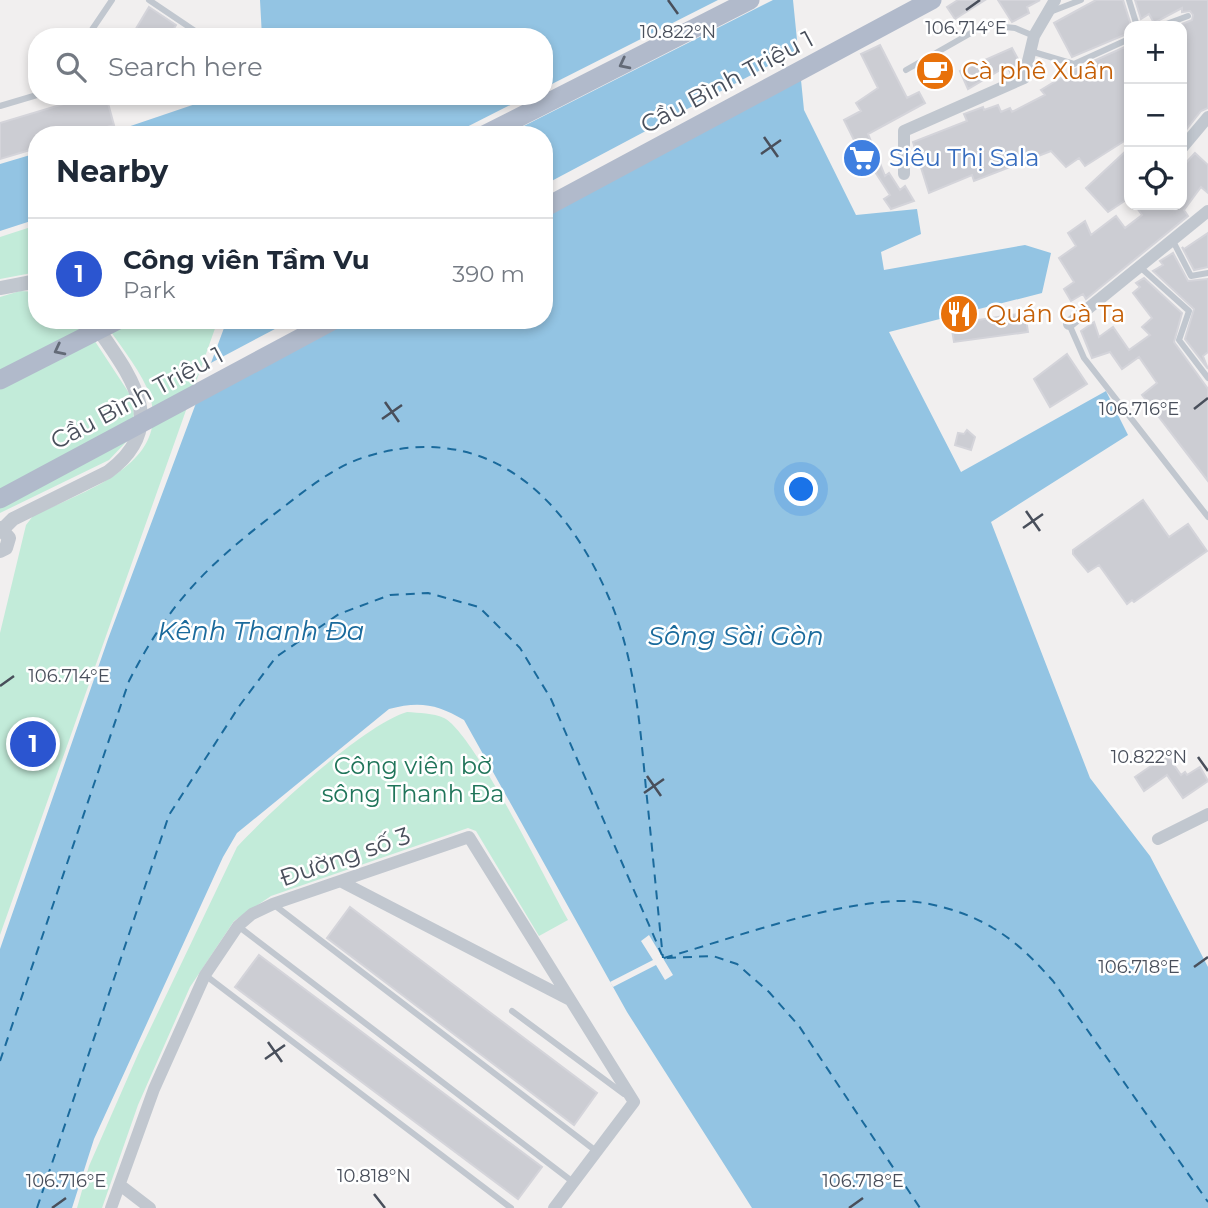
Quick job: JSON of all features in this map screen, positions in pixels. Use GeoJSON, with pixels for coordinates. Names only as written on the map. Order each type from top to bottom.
{"type":"FeatureCollection","features":[{"type":"Feature","properties":{"kind":"main road"},"geometry":{"type":"LineString","coordinates":[[553,100],[750,0]]}},
{"type":"Feature","properties":{"kind":"main road","name":"Cầu Bình Triệu 1"},"geometry":{"type":"LineString","coordinates":[[553,190],[909,0]]}},
{"type":"Feature","properties":{"kind":"main road","name":"Cầu Bình Triệu 1"},"geometry":{"type":"LineString","coordinates":[[553,203],[932,0]]}},
{"type":"Feature","properties":{"kind":"main road"},"geometry":{"type":"LineString","coordinates":[[502,126],[543,105]]}},
{"type":"Feature","properties":{"kind":"main road"},"geometry":{"type":"LineString","coordinates":[[0,380],[100,329]]}},
{"type":"Feature","properties":{"kind":"main road","name":"Cầu Bình Triệu 1"},"geometry":{"type":"LineString","coordinates":[[0,485],[292,329]]}},
{"type":"Feature","properties":{"kind":"main road","name":"Cầu Bình Triệu 1"},"geometry":{"type":"LineString","coordinates":[[0,499],[317,329]]}},
{"type":"Feature","properties":{"kind":"street"},"geometry":{"type":"LineString","coordinates":[[904,174],[904,131],[1024,78],[1034,36],[1053,6]]}},
{"type":"Feature","properties":{"kind":"street"},"geometry":{"type":"LineString","coordinates":[[1183,147],[1208,117]]}},
{"type":"Feature","properties":{"kind":"street"},"geometry":{"type":"LineString","coordinates":[[1069,324],[1208,211]]}},
{"type":"Feature","properties":{"kind":"street"},"geometry":{"type":"LineString","coordinates":[[0,288],[28,283]]}},
{"type":"Feature","properties":{"kind":"street"},"geometry":{"type":"LineString","coordinates":[[0,551],[9,543],[1,528],[13,519],[108,472],[122,461],[135,445],[141,426],[138,394],[98,329]]}},
{"type":"Feature","properties":{"kind":"street"},"geometry":{"type":"LineString","coordinates":[[1158,839],[1208,814]]}},
{"type":"Feature","properties":{"kind":"street","name":"Đường số 3"},"geometry":{"type":"LineString","coordinates":[[111,1208],[154,1089],[205,975],[238,926],[252,914],[273,904],[469,837],[634,1102]]}},
{"type":"Feature","properties":{"kind":"street"},"geometry":{"type":"LineString","coordinates":[[342,882],[570,1000]]}},
{"type":"Feature","properties":{"kind":"street"},"geometry":{"type":"LineString","coordinates":[[554,1208],[634,1102]]}},
{"type":"Feature","properties":{"kind":"street"},"geometry":{"type":"LineString","coordinates":[[120,1185],[150,1208]]}},
{"type":"Feature","properties":{"kind":"lane"},"geometry":{"type":"LineString","coordinates":[[93,28],[112,0]]}},
{"type":"Feature","properties":{"kind":"lane"},"geometry":{"type":"LineString","coordinates":[[149,0],[191,28]]}},
{"type":"Feature","properties":{"kind":"lane"},"geometry":{"type":"LineString","coordinates":[[1053,6],[1081,0]]}},
{"type":"Feature","properties":{"kind":"lane"},"geometry":{"type":"LineString","coordinates":[[1129,0],[1136,21]]}},
{"type":"Feature","properties":{"kind":"lane"},"geometry":{"type":"LineString","coordinates":[[1174,21],[1188,16]]}},
{"type":"Feature","properties":{"kind":"lane"},"geometry":{"type":"LineString","coordinates":[[906,70],[985,25],[1016,28],[1034,36]]}},
{"type":"Feature","properties":{"kind":"lane"},"geometry":{"type":"LineString","coordinates":[[1031,51],[1074,64],[1124,40]]}},
{"type":"Feature","properties":{"kind":"lane"},"geometry":{"type":"LineString","coordinates":[[0,106],[28,98]]}},
{"type":"Feature","properties":{"kind":"lane"},"geometry":{"type":"LineString","coordinates":[[1172,239],[1191,276],[1208,273]]}},
{"type":"Feature","properties":{"kind":"lane"},"geometry":{"type":"LineString","coordinates":[[1138,266],[1189,311],[1179,340],[1208,378]]}},
{"type":"Feature","properties":{"kind":"lane"},"geometry":{"type":"LineString","coordinates":[[1069,324],[1084,358],[1208,517]]}},
{"type":"Feature","properties":{"kind":"lane"},"geometry":{"type":"LineString","coordinates":[[273,904],[596,1150]]}},
{"type":"Feature","properties":{"kind":"lane"},"geometry":{"type":"LineString","coordinates":[[238,926],[573,1182]]}},
{"type":"Feature","properties":{"kind":"lane"},"geometry":{"type":"LineString","coordinates":[[205,975],[512,1208]]}},
{"type":"Feature","properties":{"kind":"lane"},"geometry":{"type":"LineString","coordinates":[[512,1011],[634,1102]]}},
{"type":"Feature","properties":{"kind":"green space"},"geometry":{"type":"Polygon","coordinates":[[[28,228],[28,274],[0,279],[0,237],[28,228]]]}},
{"type":"Feature","properties":{"kind":"green space"},"geometry":{"type":"Polygon","coordinates":[[[28,291],[28,329],[87,329],[131,396],[134,414],[127,441],[109,460],[0,513],[0,297],[28,291]]]}},
{"type":"Feature","properties":{"kind":"green space"},"geometry":{"type":"Polygon","coordinates":[[[109,329],[215,329],[0,935],[0,633],[26,525],[33,516],[99,485],[120,471],[138,455],[149,437],[153,414],[147,388],[109,329]]]}},
{"type":"Feature","properties":{"kind":"green space","name":"Công viên bờ sông Thanh Đa"},"geometry":{"type":"Polygon","coordinates":[[[407,712],[440,716],[457,729],[491,779],[568,920],[539,936],[476,831],[468,828],[271,896],[234,921],[190,987],[138,1105],[102,1208],[77,1208],[89,1166],[139,1052],[237,847],[293,793],[343,751],[367,733],[407,712]]]}},
{"type":"Feature","properties":{"kind":"water","name":"Sông Sài Gòn"},"geometry":{"type":"Polygon","coordinates":[[[260,0],[793,0],[804,110],[856,215],[917,209],[921,234],[881,252],[884,270],[1025,245],[1051,253],[1042,293],[889,332],[961,472],[1106,391],[1128,435],[991,522],[1090,778],[1150,856],[1208,967],[1208,1208],[752,1208],[627,1012],[464,720],[436,707],[410,705],[389,709],[237,833],[223,857],[94,1139],[72,1208],[0,1208],[0,949],[108,639],[224,329],[553,329],[553,126],[131,126],[192,105],[553,105],[553,28],[262,28],[260,0]]]}},
{"type":"Feature","properties":{"kind":"water"},"geometry":{"type":"Polygon","coordinates":[[[28,156],[28,222],[0,231],[0,164],[28,156]]]}},
{"type":"Feature","properties":{"kind":"pier"},"geometry":{"type":"Polygon","coordinates":[[[718,0],[773,0],[524,126],[469,126],[510,105],[553,105],[553,83],[718,0]]]}},
{"type":"Feature","properties":{"kind":"pier"},"geometry":{"type":"Polygon","coordinates":[[[802,48],[804,74],[553,207],[553,180],[802,48]]]}},
{"type":"Feature","properties":{"kind":"pier"},"geometry":{"type":"Polygon","coordinates":[[[275,329],[325,329],[192,400],[207,365],[275,329]]]}},
{"type":"Feature","properties":{"kind":"pier"},"geometry":{"type":"Polygon","coordinates":[[[649,935],[673,975],[665,980],[656,965],[613,987],[610,982],[653,960],[641,941],[649,935]]]}},
{"type":"Feature","properties":{"kind":"building"},"geometry":{"type":"Polygon","coordinates":[[[958,0],[985,0],[955,19],[947,7],[958,0]]]}},
{"type":"Feature","properties":{"kind":"building"},"geometry":{"type":"Polygon","coordinates":[[[998,0],[1040,0],[1027,7],[1029,13],[1012,22],[998,0]]]}},
{"type":"Feature","properties":{"kind":"building"},"geometry":{"type":"Polygon","coordinates":[[[1096,0],[1123,0],[1130,21],[1124,21],[1124,35],[1072,57],[1054,23],[1096,0]]]}},
{"type":"Feature","properties":{"kind":"building"},"geometry":{"type":"Polygon","coordinates":[[[1135,0],[1208,0],[1208,108],[1201,111],[1187,129],[1187,22],[1192,20],[1193,15],[1190,11],[1182,12],[1182,8],[1158,21],[1153,21],[1149,14],[1141,19],[1135,0]]]}},
{"type":"Feature","properties":{"kind":"building"},"geometry":{"type":"Polygon","coordinates":[[[149,7],[176,25],[174,28],[136,28],[149,7]]]}},
{"type":"Feature","properties":{"kind":"building"},"geometry":{"type":"Polygon","coordinates":[[[880,45],[907,98],[919,92],[925,103],[868,134],[885,176],[889,173],[900,190],[905,186],[914,201],[891,209],[884,199],[890,195],[870,164],[850,172],[844,156],[859,150],[844,120],[861,111],[856,103],[878,88],[861,54],[880,45]]]}},
{"type":"Feature","properties":{"kind":"building"},"geometry":{"type":"Polygon","coordinates":[[[1124,47],[1124,141],[1085,166],[1079,158],[1066,167],[1051,151],[974,181],[972,175],[929,193],[913,142],[967,121],[964,114],[983,107],[984,110],[998,105],[1001,112],[1010,108],[1012,112],[1045,95],[1041,90],[1074,70],[1124,47]]]}},
{"type":"Feature","properties":{"kind":"building"},"geometry":{"type":"Polygon","coordinates":[[[1012,48],[1019,61],[1017,71],[1011,74],[1007,66],[968,89],[960,71],[1012,48]]]}},
{"type":"Feature","properties":{"kind":"building"},"geometry":{"type":"Polygon","coordinates":[[[60,105],[108,105],[114,125],[28,126],[28,151],[0,159],[0,123],[60,105]]]}},
{"type":"Feature","properties":{"kind":"building"},"geometry":{"type":"Polygon","coordinates":[[[1124,153],[1124,201],[1108,212],[1086,188],[1124,153]]]}},
{"type":"Feature","properties":{"kind":"building"},"geometry":{"type":"Polygon","coordinates":[[[1195,153],[1208,165],[1208,193],[1201,187],[1187,206],[1187,162],[1195,153]]]}},
{"type":"Feature","properties":{"kind":"building"},"geometry":{"type":"Polygon","coordinates":[[[1138,210],[1184,210],[1188,216],[1086,299],[1083,294],[1071,301],[1064,289],[1074,282],[1059,258],[1076,246],[1068,233],[1085,221],[1091,235],[1116,216],[1125,228],[1142,215],[1138,210]]]}},
{"type":"Feature","properties":{"kind":"building"},"geometry":{"type":"Polygon","coordinates":[[[1208,233],[1208,267],[1194,270],[1182,247],[1184,249],[1208,233]]]}},
{"type":"Feature","properties":{"kind":"building"},"geometry":{"type":"Polygon","coordinates":[[[1173,253],[1188,281],[1208,279],[1208,352],[1203,356],[1208,369],[1185,339],[1194,309],[1153,271],[1163,265],[1160,261],[1173,253]]]}},
{"type":"Feature","properties":{"kind":"building"},"geometry":{"type":"Polygon","coordinates":[[[1144,278],[1182,313],[1174,342],[1208,389],[1208,481],[1142,395],[1157,383],[1139,357],[1122,369],[1110,352],[1092,358],[1081,331],[1094,322],[1099,337],[1113,327],[1129,350],[1150,335],[1142,327],[1152,318],[1133,293],[1140,287],[1136,283],[1144,278]]]}},
{"type":"Feature","properties":{"kind":"building"},"geometry":{"type":"Polygon","coordinates":[[[1025,313],[1028,332],[954,342],[951,324],[1025,313]]]}},
{"type":"Feature","properties":{"kind":"building"},"geometry":{"type":"Polygon","coordinates":[[[1067,354],[1087,384],[1050,407],[1034,379],[1067,354]]]}},
{"type":"Feature","properties":{"kind":"building"},"geometry":{"type":"Polygon","coordinates":[[[967,430],[975,437],[971,450],[955,445],[958,433],[964,434],[967,430]]]}},
{"type":"Feature","properties":{"kind":"building"},"geometry":{"type":"Polygon","coordinates":[[[1143,500],[1169,537],[1188,524],[1207,551],[1134,602],[1132,600],[1127,604],[1099,565],[1088,572],[1073,554],[1073,550],[1143,500]]]}},
{"type":"Feature","properties":{"kind":"building"},"geometry":{"type":"Polygon","coordinates":[[[1167,755],[1181,775],[1185,772],[1187,775],[1200,767],[1208,781],[1183,798],[1167,775],[1144,791],[1135,777],[1167,755]]]}},
{"type":"Feature","properties":{"kind":"building"},"geometry":{"type":"Polygon","coordinates":[[[350,907],[597,1093],[574,1125],[327,938],[350,907]]]}},
{"type":"Feature","properties":{"kind":"building"},"geometry":{"type":"Polygon","coordinates":[[[259,955],[542,1167],[518,1199],[235,987],[259,955]]]}},
{"type":"Feature","properties":{"kind":"ferry route"},"geometry":{"type":"LineString","coordinates":[[0,1061],[129,681],[158,630],[208,570],[304,491],[350,463],[405,448],[445,448],[481,457],[514,473],[543,497],[568,526],[590,560],[618,621],[631,668],[663,958]]}},
{"type":"Feature","properties":{"kind":"ferry route"},"geometry":{"type":"LineString","coordinates":[[37,1208],[169,815],[240,705],[276,657],[339,614],[390,595],[428,593],[479,607],[520,648],[551,699],[662,955]]}},
{"type":"Feature","properties":{"kind":"ferry route"},"geometry":{"type":"LineString","coordinates":[[664,958],[809,915],[868,904],[909,901],[946,908],[971,917],[1010,939],[1053,981],[1208,1202]]}},
{"type":"Feature","properties":{"kind":"ferry route"},"geometry":{"type":"LineString","coordinates":[[667,958],[713,956],[737,964],[769,992],[799,1026],[920,1208]]}},
{"type":"Feature","properties":{"kind":"place","name":"Cà phê Xuân"},"geometry":{"type":"Point","coordinates":[935,71]}},
{"type":"Feature","properties":{"kind":"place","name":"Siêu Thị Sala"},"geometry":{"type":"Point","coordinates":[862,158]}},
{"type":"Feature","properties":{"kind":"place","name":"Quán Gà Ta"},"geometry":{"type":"Point","coordinates":[959,314]}},
{"type":"Feature","properties":{"kind":"place","name":"Công viên Tầm Vu"},"geometry":{"type":"Point","coordinates":[33,744]}},
{"type":"Feature","properties":{"kind":"water label","name":"Kênh Thanh Đa"},"geometry":{"type":"Point","coordinates":[261,631]}}]}
